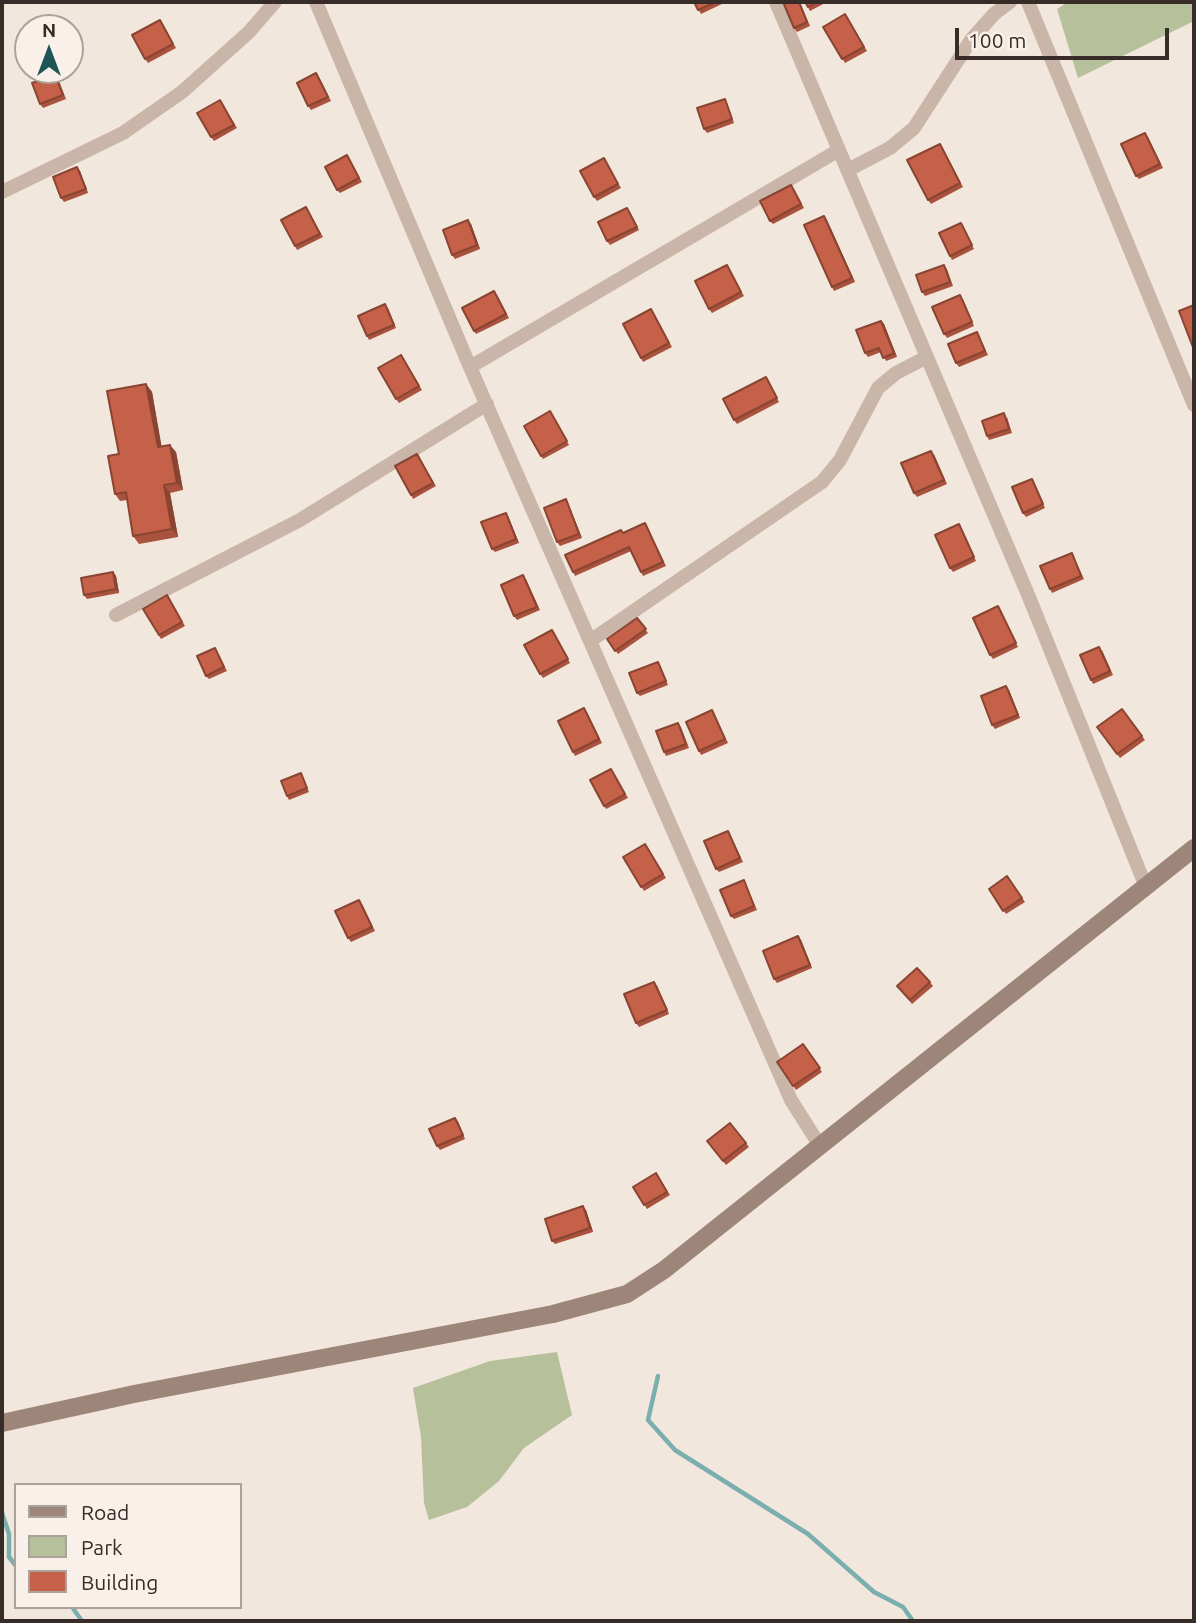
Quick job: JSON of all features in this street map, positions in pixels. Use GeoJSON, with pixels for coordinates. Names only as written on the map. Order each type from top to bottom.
{"type":"FeatureCollection","features":[{"type":"Feature","properties":{"kind":"main road"},"geometry":{"type":"LineString","coordinates":[[2,1423],[134,1394],[553,1314],[627,1294],[664,1270],[1194,848]]}},
{"type":"Feature","properties":{"kind":"street"},"geometry":{"type":"LineString","coordinates":[[2,192],[123,133],[172,99],[249,32],[275,2]]}},
{"type":"Feature","properties":{"kind":"street"},"geometry":{"type":"LineString","coordinates":[[316,2],[470,367],[791,1100],[820,1146]]}},
{"type":"Feature","properties":{"kind":"street"},"geometry":{"type":"LineString","coordinates":[[776,2],[1029,597],[1146,887]]}},
{"type":"Feature","properties":{"kind":"street"},"geometry":{"type":"LineString","coordinates":[[848,170],[890,148],[914,128],[971,40],[1010,2]]}},
{"type":"Feature","properties":{"kind":"street"},"geometry":{"type":"LineString","coordinates":[[1028,2],[1194,405]]}},
{"type":"Feature","properties":{"kind":"street"},"geometry":{"type":"LineString","coordinates":[[470,367],[839,150]]}},
{"type":"Feature","properties":{"kind":"street"},"geometry":{"type":"LineString","coordinates":[[590,641],[822,482],[841,460],[878,388],[896,373],[927,357]]}},
{"type":"Feature","properties":{"kind":"street"},"geometry":{"type":"LineString","coordinates":[[116,615],[300,520],[487,404]]}},
{"type":"Feature","properties":{"kind":"green space"},"geometry":{"type":"Polygon","coordinates":[[[1068,2],[1194,2],[1194,21],[1078,78],[1057,9],[1068,2]]]}},
{"type":"Feature","properties":{"kind":"green space"},"geometry":{"type":"Polygon","coordinates":[[[557,1352],[572,1415],[524,1448],[499,1481],[467,1507],[429,1520],[424,1503],[421,1437],[413,1388],[490,1361],[557,1352]]]}},
{"type":"Feature","properties":{"kind":"building"},"geometry":{"type":"Polygon","coordinates":[[[694,2],[716,2],[698,10],[694,2]]]}},
{"type":"Feature","properties":{"kind":"building"},"geometry":{"type":"Polygon","coordinates":[[[783,2],[799,2],[807,22],[794,28],[783,2]]]}},
{"type":"Feature","properties":{"kind":"building"},"geometry":{"type":"Polygon","coordinates":[[[845,14],[864,47],[842,59],[823,27],[845,14]]]}},
{"type":"Feature","properties":{"kind":"building"},"geometry":{"type":"Polygon","coordinates":[[[160,20],[173,44],[145,59],[132,35],[160,20]]]}},
{"type":"Feature","properties":{"kind":"building"},"geometry":{"type":"Polygon","coordinates":[[[316,73],[328,97],[308,106],[297,83],[316,73]]]}},
{"type":"Feature","properties":{"kind":"building"},"geometry":{"type":"Polygon","coordinates":[[[32,84],[59,84],[63,95],[40,104],[32,84]]]}},
{"type":"Feature","properties":{"kind":"building"},"geometry":{"type":"Polygon","coordinates":[[[725,99],[732,119],[704,129],[697,108],[725,99]]]}},
{"type":"Feature","properties":{"kind":"building"},"geometry":{"type":"Polygon","coordinates":[[[220,100],[234,125],[211,137],[197,113],[220,100]]]}},
{"type":"Feature","properties":{"kind":"building"},"geometry":{"type":"Polygon","coordinates":[[[1145,133],[1160,164],[1136,176],[1121,144],[1145,133]]]}},
{"type":"Feature","properties":{"kind":"building"},"geometry":{"type":"Polygon","coordinates":[[[940,144],[960,183],[928,200],[907,160],[940,144]]]}},
{"type":"Feature","properties":{"kind":"building"},"geometry":{"type":"Polygon","coordinates":[[[347,155],[359,178],[337,190],[325,167],[347,155]]]}},
{"type":"Feature","properties":{"kind":"building"},"geometry":{"type":"Polygon","coordinates":[[[604,158],[618,184],[594,197],[580,171],[604,158]]]}},
{"type":"Feature","properties":{"kind":"building"},"geometry":{"type":"Polygon","coordinates":[[[77,167],[86,189],[61,198],[53,177],[77,167]]]}},
{"type":"Feature","properties":{"kind":"building"},"geometry":{"type":"Polygon","coordinates":[[[791,185],[801,204],[770,221],[760,201],[791,185]]]}},
{"type":"Feature","properties":{"kind":"building"},"geometry":{"type":"Polygon","coordinates":[[[306,207],[320,234],[295,246],[281,220],[306,207]]]}},
{"type":"Feature","properties":{"kind":"building"},"geometry":{"type":"Polygon","coordinates":[[[627,208],[637,227],[607,241],[598,222],[627,208]]]}},
{"type":"Feature","properties":{"kind":"building"},"geometry":{"type":"Polygon","coordinates":[[[824,216],[852,278],[832,287],[804,225],[824,216]]]}},
{"type":"Feature","properties":{"kind":"building"},"geometry":{"type":"Polygon","coordinates":[[[468,220],[477,245],[452,255],[443,230],[468,220]]]}},
{"type":"Feature","properties":{"kind":"building"},"geometry":{"type":"Polygon","coordinates":[[[961,223],[972,245],[950,256],[939,233],[961,223]]]}},
{"type":"Feature","properties":{"kind":"building"},"geometry":{"type":"Polygon","coordinates":[[[727,265],[741,292],[709,309],[695,281],[727,265]]]}},
{"type":"Feature","properties":{"kind":"building"},"geometry":{"type":"Polygon","coordinates":[[[944,265],[950,282],[922,292],[916,275],[944,265]]]}},
{"type":"Feature","properties":{"kind":"building"},"geometry":{"type":"Polygon","coordinates":[[[494,291],[506,314],[474,331],[462,308],[494,291]]]}},
{"type":"Feature","properties":{"kind":"building"},"geometry":{"type":"Polygon","coordinates":[[[960,295],[972,322],[944,334],[932,307],[960,295]]]}},
{"type":"Feature","properties":{"kind":"building"},"geometry":{"type":"Polygon","coordinates":[[[385,304],[394,325],[367,336],[358,316],[385,304]]]}},
{"type":"Feature","properties":{"kind":"building"},"geometry":{"type":"Polygon","coordinates":[[[1194,305],[1194,350],[1179,311],[1194,305]]]}},
{"type":"Feature","properties":{"kind":"building"},"geometry":{"type":"Polygon","coordinates":[[[651,309],[669,343],[641,358],[623,324],[651,309]]]}},
{"type":"Feature","properties":{"kind":"building"},"geometry":{"type":"Polygon","coordinates":[[[881,321],[894,353],[883,358],[879,348],[865,353],[856,330],[881,321]]]}},
{"type":"Feature","properties":{"kind":"building"},"geometry":{"type":"Polygon","coordinates":[[[977,332],[985,351],[956,363],[948,344],[977,332]]]}},
{"type":"Feature","properties":{"kind":"building"},"geometry":{"type":"Polygon","coordinates":[[[401,355],[419,386],[396,399],[378,368],[401,355]]]}},
{"type":"Feature","properties":{"kind":"building"},"geometry":{"type":"Polygon","coordinates":[[[766,377],[777,398],[734,420],[723,399],[766,377]]]}},
{"type":"Feature","properties":{"kind":"building"},"geometry":{"type":"Polygon","coordinates":[[[146,384],[158,447],[170,445],[177,483],[164,485],[172,529],[133,536],[126,492],[115,494],[108,456],[119,454],[107,391],[146,384]]]}},
{"type":"Feature","properties":{"kind":"building"},"geometry":{"type":"Polygon","coordinates":[[[550,411],[567,441],[541,456],[524,426],[550,411]]]}},
{"type":"Feature","properties":{"kind":"building"},"geometry":{"type":"Polygon","coordinates":[[[1004,413],[1009,429],[987,436],[982,421],[1004,413]]]}},
{"type":"Feature","properties":{"kind":"building"},"geometry":{"type":"Polygon","coordinates":[[[931,451],[944,480],[914,493],[901,463],[931,451]]]}},
{"type":"Feature","properties":{"kind":"building"},"geometry":{"type":"Polygon","coordinates":[[[417,454],[433,483],[411,495],[395,466],[417,454]]]}},
{"type":"Feature","properties":{"kind":"building"},"geometry":{"type":"Polygon","coordinates":[[[1032,479],[1043,504],[1023,513],[1012,487],[1032,479]]]}},
{"type":"Feature","properties":{"kind":"building"},"geometry":{"type":"Polygon","coordinates":[[[566,499],[579,534],[557,542],[544,508],[566,499]]]}},
{"type":"Feature","properties":{"kind":"building"},"geometry":{"type":"Polygon","coordinates":[[[506,513],[516,539],[492,549],[481,522],[506,513]]]}},
{"type":"Feature","properties":{"kind":"building"},"geometry":{"type":"Polygon","coordinates":[[[645,523],[663,562],[641,572],[629,547],[573,572],[565,555],[621,530],[623,533],[645,523]]]}},
{"type":"Feature","properties":{"kind":"building"},"geometry":{"type":"Polygon","coordinates":[[[959,524],[974,557],[950,568],[935,535],[959,524]]]}},
{"type":"Feature","properties":{"kind":"building"},"geometry":{"type":"Polygon","coordinates":[[[1072,553],[1081,576],[1050,589],[1040,566],[1072,553]]]}},
{"type":"Feature","properties":{"kind":"building"},"geometry":{"type":"Polygon","coordinates":[[[113,572],[116,589],[84,595],[81,578],[113,572]]]}},
{"type":"Feature","properties":{"kind":"building"},"geometry":{"type":"Polygon","coordinates":[[[523,575],[537,607],[514,616],[501,585],[523,575]]]}},
{"type":"Feature","properties":{"kind":"building"},"geometry":{"type":"Polygon","coordinates":[[[167,595],[182,622],[159,635],[143,609],[167,595]]]}},
{"type":"Feature","properties":{"kind":"building"},"geometry":{"type":"Polygon","coordinates":[[[998,606],[1016,643],[990,655],[973,618],[998,606]]]}},
{"type":"Feature","properties":{"kind":"building"},"geometry":{"type":"Polygon","coordinates":[[[637,618],[646,629],[615,651],[607,639],[637,618]]]}},
{"type":"Feature","properties":{"kind":"building"},"geometry":{"type":"Polygon","coordinates":[[[552,630],[568,659],[540,674],[524,645],[552,630]]]}},
{"type":"Feature","properties":{"kind":"building"},"geometry":{"type":"Polygon","coordinates":[[[1099,647],[1110,671],[1091,680],[1080,655],[1099,647]]]}},
{"type":"Feature","properties":{"kind":"building"},"geometry":{"type":"Polygon","coordinates":[[[215,648],[224,667],[206,676],[197,656],[215,648]]]}},
{"type":"Feature","properties":{"kind":"building"},"geometry":{"type":"Polygon","coordinates":[[[658,662],[666,681],[637,693],[629,673],[658,662]]]}},
{"type":"Feature","properties":{"kind":"building"},"geometry":{"type":"Polygon","coordinates":[[[1006,686],[1018,715],[992,725],[981,696],[1006,686]]]}},
{"type":"Feature","properties":{"kind":"building"},"geometry":{"type":"Polygon","coordinates":[[[584,708],[599,739],[573,752],[558,721],[584,708]]]}},
{"type":"Feature","properties":{"kind":"building"},"geometry":{"type":"Polygon","coordinates":[[[1122,709],[1142,736],[1117,754],[1097,727],[1122,709]]]}},
{"type":"Feature","properties":{"kind":"building"},"geometry":{"type":"Polygon","coordinates":[[[712,710],[725,739],[699,751],[686,722],[712,710]]]}},
{"type":"Feature","properties":{"kind":"building"},"geometry":{"type":"Polygon","coordinates":[[[678,723],[686,744],[664,752],[656,731],[678,723]]]}},
{"type":"Feature","properties":{"kind":"building"},"geometry":{"type":"Polygon","coordinates":[[[611,769],[625,794],[604,806],[590,780],[611,769]]]}},
{"type":"Feature","properties":{"kind":"building"},"geometry":{"type":"Polygon","coordinates":[[[301,773],[307,788],[287,796],[281,781],[301,773]]]}},
{"type":"Feature","properties":{"kind":"building"},"geometry":{"type":"Polygon","coordinates":[[[728,831],[740,858],[716,869],[704,841],[728,831]]]}},
{"type":"Feature","properties":{"kind":"building"},"geometry":{"type":"Polygon","coordinates":[[[645,844],[663,874],[641,887],[623,857],[645,844]]]}},
{"type":"Feature","properties":{"kind":"building"},"geometry":{"type":"Polygon","coordinates":[[[1007,876],[1022,898],[1003,911],[989,889],[1007,876]]]}},
{"type":"Feature","properties":{"kind":"building"},"geometry":{"type":"Polygon","coordinates":[[[744,880],[754,906],[731,916],[720,890],[744,880]]]}},
{"type":"Feature","properties":{"kind":"building"},"geometry":{"type":"Polygon","coordinates":[[[359,900],[372,927],[348,938],[335,911],[359,900]]]}},
{"type":"Feature","properties":{"kind":"building"},"geometry":{"type":"Polygon","coordinates":[[[798,936],[810,965],[774,979],[763,951],[798,936]]]}},
{"type":"Feature","properties":{"kind":"building"},"geometry":{"type":"Polygon","coordinates":[[[917,968],[930,982],[910,1000],[897,986],[917,968]]]}},
{"type":"Feature","properties":{"kind":"building"},"geometry":{"type":"Polygon","coordinates":[[[654,982],[667,1010],[636,1023],[624,994],[654,982]]]}},
{"type":"Feature","properties":{"kind":"building"},"geometry":{"type":"Polygon","coordinates":[[[803,1044],[820,1068],[793,1086],[777,1062],[803,1044]]]}},
{"type":"Feature","properties":{"kind":"building"},"geometry":{"type":"Polygon","coordinates":[[[455,1118],[463,1135],[437,1146],[429,1129],[455,1118]]]}},
{"type":"Feature","properties":{"kind":"building"},"geometry":{"type":"Polygon","coordinates":[[[730,1123],[746,1143],[723,1161],[707,1141],[730,1123]]]}},
{"type":"Feature","properties":{"kind":"building"},"geometry":{"type":"Polygon","coordinates":[[[656,1173],[667,1192],[644,1205],[633,1187],[656,1173]]]}},
{"type":"Feature","properties":{"kind":"building"},"geometry":{"type":"Polygon","coordinates":[[[583,1206],[590,1228],[552,1241],[545,1219],[583,1206]]]}},
{"type":"Feature","properties":{"kind":"waterway"},"geometry":{"type":"LineString","coordinates":[[658,1376],[648,1420],[675,1450],[808,1534],[874,1592],[903,1607],[913,1621]]}},
{"type":"Feature","properties":{"kind":"waterway"},"geometry":{"type":"LineString","coordinates":[[2,1513],[9,1534],[9,1557],[14,1563]]}},
{"type":"Feature","properties":{"kind":"waterway"},"geometry":{"type":"LineString","coordinates":[[73,1609],[82,1621]]}}]}
